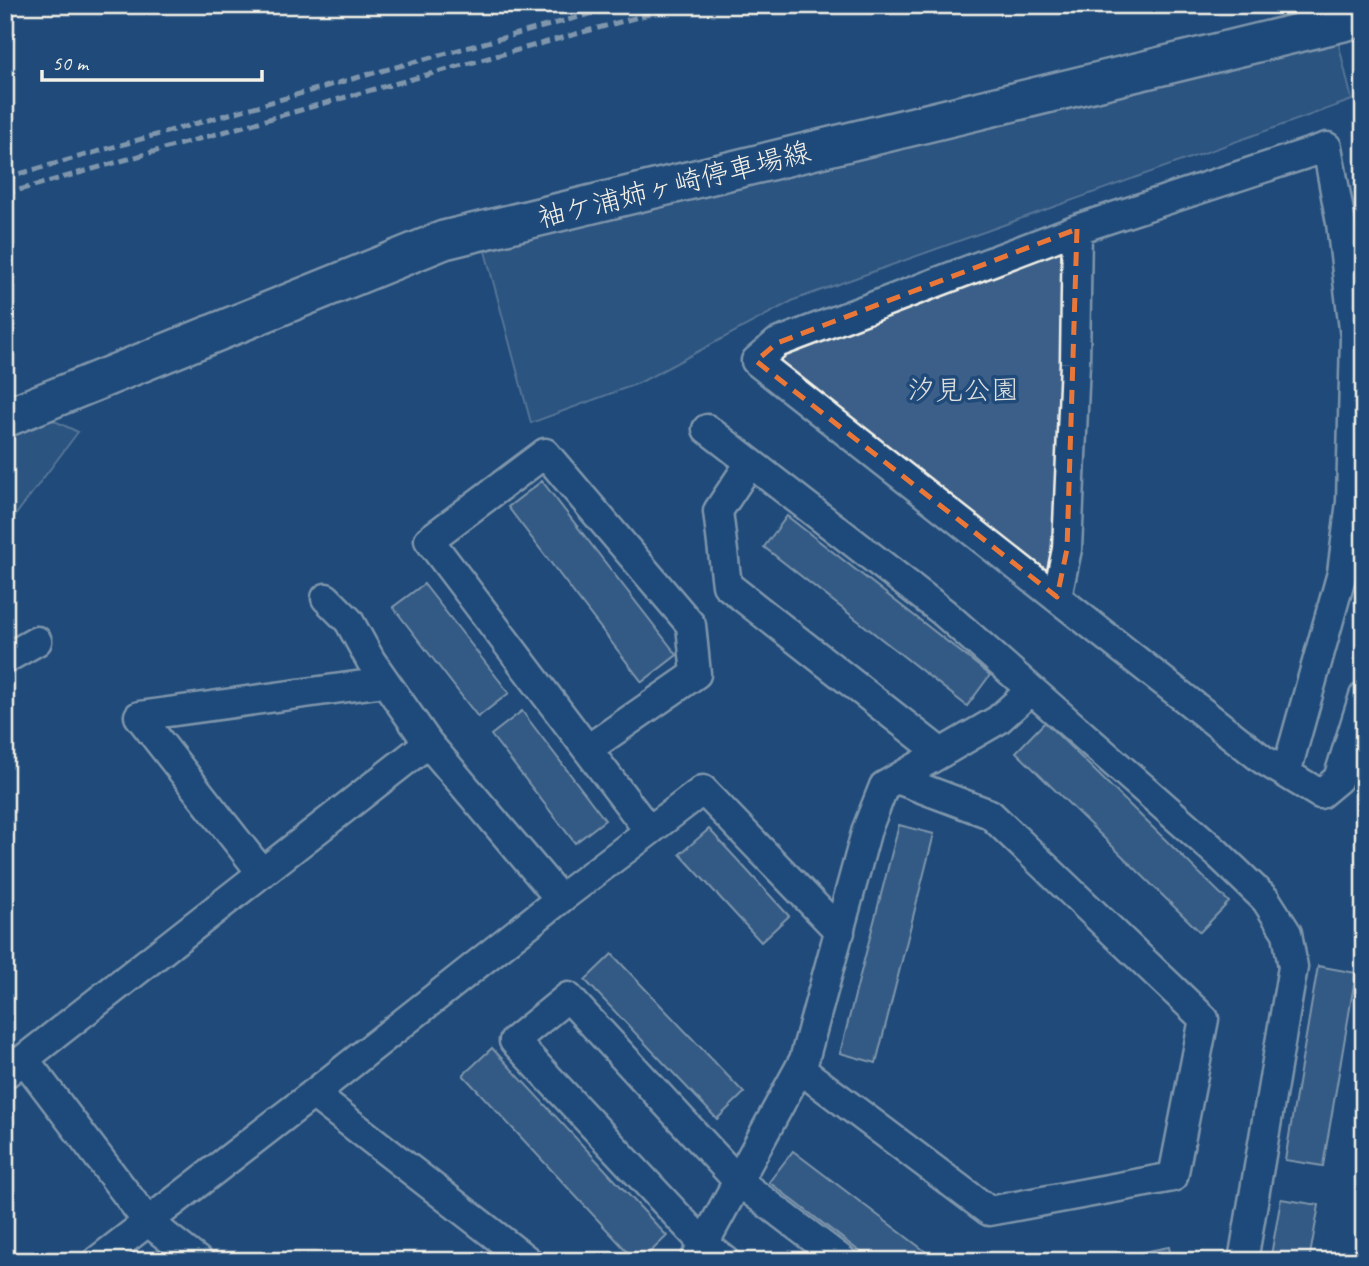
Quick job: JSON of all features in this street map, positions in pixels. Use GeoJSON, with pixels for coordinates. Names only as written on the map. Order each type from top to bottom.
{"type":"FeatureCollection","features":[{"type":"Feature","properties":{"kind":"main road","name":"袖ケ浦姉ヶ崎停車場線"},"geometry":{"type":"LineString","coordinates":[[5,418],[444,240],[1364,17]]}},
{"type":"Feature","properties":{"kind":"street"},"geometry":{"type":"LineString","coordinates":[[1286,773],[1342,573],[1351,502],[1356,337],[1341,223],[1327,147],[1077,229],[777,343],[756,361],[1262,759],[1320,794],[1338,779],[1364,696]]}},
{"type":"Feature","properties":{"kind":"street"},"geometry":{"type":"LineString","coordinates":[[1057,597],[1067,548],[1075,363],[1077,229]]}},
{"type":"Feature","properties":{"kind":"street"},"geometry":{"type":"LineString","coordinates":[[707,429],[943,612],[1217,853],[1266,900],[1287,933],[1293,967],[1242,1261]]}},
{"type":"Feature","properties":{"kind":"street"},"geometry":{"type":"LineString","coordinates":[[588,749],[696,674],[691,625],[545,453],[429,540],[649,831]]}},
{"type":"Feature","properties":{"kind":"street"},"geometry":{"type":"LineString","coordinates":[[750,463],[718,511],[727,585],[941,753]]}},
{"type":"Feature","properties":{"kind":"street"},"geometry":{"type":"LineString","coordinates":[[326,598],[349,621],[371,661],[428,743],[560,899]]}},
{"type":"Feature","properties":{"kind":"street"},"geometry":{"type":"LineString","coordinates":[[5,659],[37,641]]}},
{"type":"Feature","properties":{"kind":"street"},"geometry":{"type":"LineString","coordinates":[[262,873],[139,716],[386,682]]}},
{"type":"Feature","properties":{"kind":"street"},"geometry":{"type":"LineString","coordinates":[[699,1252],[804,1060],[867,830],[884,786],[998,720],[1031,690]]}},
{"type":"Feature","properties":{"kind":"street"},"geometry":{"type":"LineString","coordinates":[[198,1261],[147,1221],[14,1066],[428,743]]}},
{"type":"Feature","properties":{"kind":"street"},"geometry":{"type":"LineString","coordinates":[[800,1069],[989,1211],[1173,1177],[1204,1019],[990,814],[897,779]]}},
{"type":"Feature","properties":{"kind":"street"},"geometry":{"type":"LineString","coordinates":[[97,1261],[703,790],[840,932]]}},
{"type":"Feature","properties":{"kind":"street"},"geometry":{"type":"LineString","coordinates":[[726,1261],[699,1252],[514,1041],[568,997],[738,1181],[844,1261]]}},
{"type":"Feature","properties":{"kind":"street"},"geometry":{"type":"LineString","coordinates":[[313,1094],[528,1261]]}},
{"type":"Feature","properties":{"kind":"highlighted area"},"geometry":{"type":"Polygon","coordinates":[[[1077,229],[1067,549],[1057,597],[756,361],[777,343],[1077,229]]]}},
{"type":"Feature","properties":{"kind":"green space"},"geometry":{"type":"Polygon","coordinates":[[[1336,33],[1352,100],[794,300],[639,383],[531,423],[485,251],[1070,90],[1336,33]]]}},
{"type":"Feature","properties":{"kind":"green space","name":"汐見公園"},"geometry":{"type":"Polygon","coordinates":[[[1077,229],[1057,597],[756,361],[1077,229]]]}},
{"type":"Feature","properties":{"kind":"green space"},"geometry":{"type":"Polygon","coordinates":[[[44,416],[78,432],[5,529],[5,432],[44,416]]]}},
{"type":"Feature","properties":{"kind":"building"},"geometry":{"type":"Polygon","coordinates":[[[542,481],[677,655],[642,682],[508,507],[542,481]]]}},
{"type":"Feature","properties":{"kind":"building"},"geometry":{"type":"Polygon","coordinates":[[[787,516],[990,675],[967,706],[764,547],[787,516]]]}},
{"type":"Feature","properties":{"kind":"building"},"geometry":{"type":"Polygon","coordinates":[[[424,584],[509,693],[478,717],[393,607],[424,584]]]}},
{"type":"Feature","properties":{"kind":"building"},"geometry":{"type":"Polygon","coordinates":[[[522,711],[605,820],[575,843],[491,735],[522,711]]]}},
{"type":"Feature","properties":{"kind":"building"},"geometry":{"type":"Polygon","coordinates":[[[1045,722],[1229,902],[1200,932],[1016,752],[1045,722]]]}},
{"type":"Feature","properties":{"kind":"building"},"geometry":{"type":"Polygon","coordinates":[[[899,825],[934,834],[876,1063],[840,1053],[899,825]]]}},
{"type":"Feature","properties":{"kind":"building"},"geometry":{"type":"Polygon","coordinates":[[[709,829],[789,916],[761,942],[680,854],[709,829]]]}},
{"type":"Feature","properties":{"kind":"building"},"geometry":{"type":"Polygon","coordinates":[[[612,954],[744,1093],[717,1119],[585,980],[612,954]]]}},
{"type":"Feature","properties":{"kind":"building"},"geometry":{"type":"Polygon","coordinates":[[[1318,966],[1356,973],[1323,1166],[1285,1160],[1318,966]]]}},
{"type":"Feature","properties":{"kind":"building"},"geometry":{"type":"Polygon","coordinates":[[[492,1048],[667,1236],[641,1261],[636,1261],[463,1075],[492,1048]]]}},
{"type":"Feature","properties":{"kind":"building"},"geometry":{"type":"Polygon","coordinates":[[[793,1151],[938,1261],[872,1261],[769,1182],[793,1151]]]}},
{"type":"Feature","properties":{"kind":"building"},"geometry":{"type":"Polygon","coordinates":[[[1281,1199],[1319,1205],[1309,1261],[1270,1261],[1281,1199]]]}},
{"type":"Feature","properties":{"kind":"building"},"geometry":{"type":"Polygon","coordinates":[[[1169,1247],[1172,1261],[1097,1261],[1169,1247]]]}},
{"type":"Feature","properties":{"kind":"railway"},"geometry":{"type":"LineString","coordinates":[[5,178],[623,5]]}},
{"type":"Feature","properties":{"kind":"railway"},"geometry":{"type":"LineString","coordinates":[[5,194],[682,5]]}}]}
